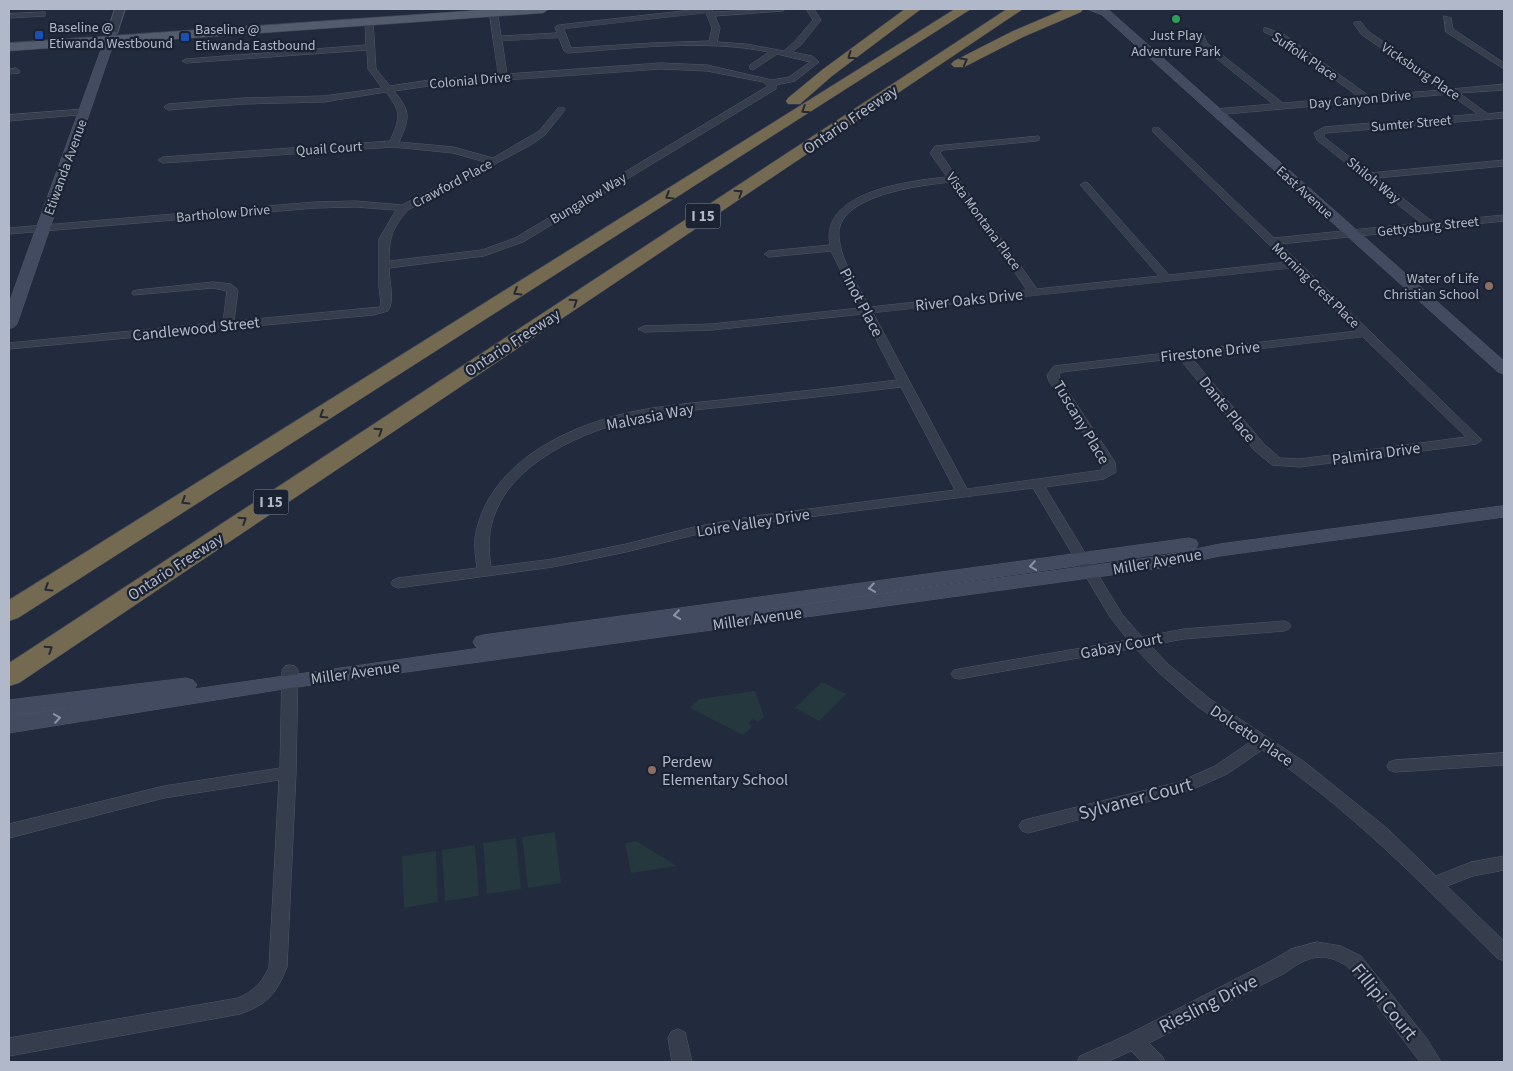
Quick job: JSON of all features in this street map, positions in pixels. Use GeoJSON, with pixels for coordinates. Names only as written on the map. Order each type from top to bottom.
{"type":"FeatureCollection","features":[{"type":"Feature","properties":{"kind":"highway"},"geometry":{"type":"LineString","coordinates":[[759,140],[776,116],[827,73],[914,9]]}},
{"type":"Feature","properties":{"kind":"highway"},"geometry":{"type":"LineString","coordinates":[[889,56],[894,45],[944,9]]}},
{"type":"Feature","properties":{"kind":"highway","name":"Ontario Freeway"},"geometry":{"type":"LineString","coordinates":[[9,612],[964,9]]}},
{"type":"Feature","properties":{"kind":"highway","name":"Ontario Freeway"},"geometry":{"type":"LineString","coordinates":[[9,676],[1016,9]]}},
{"type":"Feature","properties":{"kind":"highway"},"geometry":{"type":"LineString","coordinates":[[873,104],[903,95],[986,49],[1071,11]]}},
{"type":"Feature","properties":{"kind":"main road"},"geometry":{"type":"LineString","coordinates":[[9,47],[111,36],[464,9]]}},
{"type":"Feature","properties":{"kind":"main road"},"geometry":{"type":"LineString","coordinates":[[9,40],[111,36],[369,21],[493,10],[543,9]]}},
{"type":"Feature","properties":{"kind":"main road","name":"East Avenue"},"geometry":{"type":"LineString","coordinates":[[1092,9],[1106,11],[1215,112],[1504,369]]}},
{"type":"Feature","properties":{"kind":"main road","name":"Etiwanda Avenue"},"geometry":{"type":"LineString","coordinates":[[9,324],[111,36]]}},
{"type":"Feature","properties":{"kind":"main road","name":"Miller Avenue"},"geometry":{"type":"LineString","coordinates":[[9,708],[290,676],[1085,566],[1504,502]]}},
{"type":"Feature","properties":{"kind":"main road","name":"Miller Avenue"},"geometry":{"type":"LineString","coordinates":[[1085,566],[1162,562],[1220,550],[1504,511]]}},
{"type":"Feature","properties":{"kind":"main road","name":"Miller Avenue"},"geometry":{"type":"LineString","coordinates":[[9,725],[290,676]]}},
{"type":"Feature","properties":{"kind":"street","name":"Etiwanda Avenue"},"geometry":{"type":"LineString","coordinates":[[111,36],[120,9]]}},
{"type":"Feature","properties":{"kind":"street"},"geometry":{"type":"LineString","coordinates":[[772,83],[792,79],[815,62],[809,58],[775,52],[713,44],[635,46],[568,51],[559,26],[710,11],[782,9]]}},
{"type":"Feature","properties":{"kind":"street"},"geometry":{"type":"LineString","coordinates":[[785,54],[798,43],[817,20],[810,9]]}},
{"type":"Feature","properties":{"kind":"street"},"geometry":{"type":"LineString","coordinates":[[493,10],[503,77]]}},
{"type":"Feature","properties":{"kind":"street"},"geometry":{"type":"LineString","coordinates":[[710,11],[716,28],[713,44]]}},
{"type":"Feature","properties":{"kind":"street"},"geometry":{"type":"LineString","coordinates":[[9,16],[42,14]]}},
{"type":"Feature","properties":{"kind":"street"},"geometry":{"type":"LineString","coordinates":[[1447,18],[1449,30],[1502,64]]}},
{"type":"Feature","properties":{"kind":"street"},"geometry":{"type":"LineString","coordinates":[[369,21],[372,68],[401,106],[403,114],[403,122],[393,144]]}},
{"type":"Feature","properties":{"kind":"street","name":"Vicksburg Place"},"geometry":{"type":"LineString","coordinates":[[1358,24],[1365,33],[1486,116]]}},
{"type":"Feature","properties":{"kind":"street","name":"Suffolk Place"},"geometry":{"type":"LineString","coordinates":[[1268,30],[1286,39],[1366,99]]}},
{"type":"Feature","properties":{"kind":"street"},"geometry":{"type":"LineString","coordinates":[[497,39],[563,35]]}},
{"type":"Feature","properties":{"kind":"street"},"geometry":{"type":"LineString","coordinates":[[1200,36],[1204,44],[1281,106]]}},
{"type":"Feature","properties":{"kind":"street"},"geometry":{"type":"LineString","coordinates":[[186,61],[370,47]]}},
{"type":"Feature","properties":{"kind":"street"},"geometry":{"type":"LineString","coordinates":[[753,67],[775,52]]}},
{"type":"Feature","properties":{"kind":"street","name":"Colonial Drive"},"geometry":{"type":"LineString","coordinates":[[168,107],[244,101],[332,98],[436,82],[629,67],[678,66],[723,71],[772,83]]}},
{"type":"Feature","properties":{"kind":"street","name":"Bungalow Way"},"geometry":{"type":"LineString","coordinates":[[384,264],[484,253],[519,240],[773,86],[772,83]]}},
{"type":"Feature","properties":{"kind":"street","name":"Day Canyon Drive"},"geometry":{"type":"LineString","coordinates":[[1215,112],[1504,87]]}},
{"type":"Feature","properties":{"kind":"street","name":"Crawford Place"},"geometry":{"type":"LineString","coordinates":[[384,309],[387,303],[384,287],[384,239],[388,229],[404,208],[494,161],[542,133],[561,110]]}},
{"type":"Feature","properties":{"kind":"street"},"geometry":{"type":"LineString","coordinates":[[9,118],[85,112]]}},
{"type":"Feature","properties":{"kind":"street","name":"Sumter Street"},"geometry":{"type":"LineString","coordinates":[[1319,133],[1324,130],[1504,115]]}},
{"type":"Feature","properties":{"kind":"street","name":"Morning Crest Place"},"geometry":{"type":"LineString","coordinates":[[1156,130],[1293,265],[1476,440]]}},
{"type":"Feature","properties":{"kind":"street","name":"Shiloh Way"},"geometry":{"type":"LineString","coordinates":[[1319,133],[1320,138],[1431,226]]}},
{"type":"Feature","properties":{"kind":"street","name":"Vista Montana Place"},"geometry":{"type":"LineString","coordinates":[[1034,292],[953,179],[935,153],[935,150],[949,146],[1036,138]]}},
{"type":"Feature","properties":{"kind":"street","name":"Quail Court"},"geometry":{"type":"LineString","coordinates":[[163,160],[393,144],[453,150],[494,161]]}},
{"type":"Feature","properties":{"kind":"street"},"geometry":{"type":"LineString","coordinates":[[1369,176],[1504,163]]}},
{"type":"Feature","properties":{"kind":"street","name":"Pinot Place"},"geometry":{"type":"LineString","coordinates":[[953,179],[899,186],[874,194],[856,203],[838,220],[833,233],[834,248],[963,493]]}},
{"type":"Feature","properties":{"kind":"street"},"geometry":{"type":"LineString","coordinates":[[1085,185],[1166,278]]}},
{"type":"Feature","properties":{"kind":"street","name":"Bartholow Drive"},"geometry":{"type":"LineString","coordinates":[[43,228],[315,205],[356,204],[404,208]]}},
{"type":"Feature","properties":{"kind":"street","name":"Gettysburg Street"},"geometry":{"type":"LineString","coordinates":[[1270,242],[1504,218]]}},
{"type":"Feature","properties":{"kind":"street"},"geometry":{"type":"LineString","coordinates":[[9,231],[43,228]]}},
{"type":"Feature","properties":{"kind":"street"},"geometry":{"type":"LineString","coordinates":[[769,254],[834,248]]}},
{"type":"Feature","properties":{"kind":"street","name":"River Oaks Drive"},"geometry":{"type":"LineString","coordinates":[[644,329],[712,327],[1293,265]]}},
{"type":"Feature","properties":{"kind":"street"},"geometry":{"type":"LineString","coordinates":[[137,293],[213,285],[227,286],[233,290],[228,325]]}},
{"type":"Feature","properties":{"kind":"street","name":"Candlewood Street"},"geometry":{"type":"LineString","coordinates":[[9,346],[373,312],[384,309]]}},
{"type":"Feature","properties":{"kind":"street","name":"Firestone Drive"},"geometry":{"type":"LineString","coordinates":[[1055,372],[1064,367],[1366,333]]}},
{"type":"Feature","properties":{"kind":"street","name":"Dante Place"},"geometry":{"type":"LineString","coordinates":[[1182,354],[1249,436],[1277,462]]}},
{"type":"Feature","properties":{"kind":"street","name":"Tuscany Place"},"geometry":{"type":"LineString","coordinates":[[1055,372],[1055,381],[1109,462],[1109,472]]}},
{"type":"Feature","properties":{"kind":"street","name":"Malvasia Way"},"geometry":{"type":"LineString","coordinates":[[484,572],[482,537],[488,515],[499,494],[515,475],[538,456],[580,433],[614,420],[652,412],[904,383]]}},
{"type":"Feature","properties":{"kind":"street","name":"Palmira Drive"},"geometry":{"type":"LineString","coordinates":[[1277,462],[1300,463],[1476,440]]}},
{"type":"Feature","properties":{"kind":"street","name":"Loire Valley Drive"},"geometry":{"type":"LineString","coordinates":[[398,583],[571,559],[694,531],[755,520],[1098,476],[1109,472]]}},
{"type":"Feature","properties":{"kind":"street","name":"Dolcetto Place"},"geometry":{"type":"LineString","coordinates":[[1037,484],[1117,617],[1137,642],[1184,686],[1211,708],[1300,767],[1376,829],[1504,954]]}},
{"type":"Feature","properties":{"kind":"street","name":"Gabay Court"},"geometry":{"type":"LineString","coordinates":[[959,674],[1200,632],[1284,626]]}},
{"type":"Feature","properties":{"kind":"street"},"geometry":{"type":"LineString","coordinates":[[9,1046],[240,1006],[262,996],[272,984],[278,967],[288,773],[290,676]]}},
{"type":"Feature","properties":{"kind":"street","name":"Sylvaner Court"},"geometry":{"type":"LineString","coordinates":[[1028,826],[1183,787],[1221,770],[1262,742]]}},
{"type":"Feature","properties":{"kind":"street"},"geometry":{"type":"LineString","coordinates":[[1395,766],[1504,759]]}},
{"type":"Feature","properties":{"kind":"street"},"geometry":{"type":"LineString","coordinates":[[9,831],[164,792],[288,773]]}},
{"type":"Feature","properties":{"kind":"street"},"geometry":{"type":"LineString","coordinates":[[1434,884],[1471,869],[1504,863]]}},
{"type":"Feature","properties":{"kind":"street","name":"Riesling Drive"},"geometry":{"type":"LineString","coordinates":[[1087,1062],[1134,1041],[1278,967],[1299,953],[1312,949],[1330,950]]}},
{"type":"Feature","properties":{"kind":"street","name":"Fillipi Court"},"geometry":{"type":"LineString","coordinates":[[1330,950],[1348,956],[1360,967],[1375,990],[1422,1046],[1432,1062]]}},
{"type":"Feature","properties":{"kind":"street"},"geometry":{"type":"LineString","coordinates":[[678,1038],[682,1062]]}},
{"type":"Feature","properties":{"kind":"street"},"geometry":{"type":"LineString","coordinates":[[1134,1041],[1155,1062]]}},
{"type":"Feature","properties":{"kind":"shaded area"},"geometry":{"type":"Polygon","coordinates":[[[822,682],[846,694],[819,721],[795,708],[822,682]]]}},
{"type":"Feature","properties":{"kind":"shaded area"},"geometry":{"type":"Polygon","coordinates":[[[755,691],[764,717],[758,722],[753,719],[748,723],[753,726],[743,735],[690,708],[699,699],[755,691]]]}},
{"type":"Feature","properties":{"kind":"shaded area"},"geometry":{"type":"Polygon","coordinates":[[[555,832],[561,883],[528,888],[522,837],[555,832]]]}},
{"type":"Feature","properties":{"kind":"shaded area"},"geometry":{"type":"Polygon","coordinates":[[[516,838],[521,889],[487,894],[483,843],[516,838]]]}},
{"type":"Feature","properties":{"kind":"shaded area"},"geometry":{"type":"Polygon","coordinates":[[[636,841],[677,866],[631,873],[625,843],[636,841]]]}},
{"type":"Feature","properties":{"kind":"shaded area"},"geometry":{"type":"Polygon","coordinates":[[[475,845],[479,896],[445,901],[442,850],[475,845]]]}},
{"type":"Feature","properties":{"kind":"shaded area"},"geometry":{"type":"Polygon","coordinates":[[[436,851],[438,902],[404,908],[402,856],[436,851]]]}},
{"type":"Feature","properties":{"kind":"place","name":"Just Play Adventure Park"},"geometry":{"type":"Point","coordinates":[1176,19]}},
{"type":"Feature","properties":{"kind":"place","name":"Baseline @ Etiwanda Westbound"},"geometry":{"type":"Point","coordinates":[39,35]}},
{"type":"Feature","properties":{"kind":"place","name":"Baseline @ Etiwanda Eastbound"},"geometry":{"type":"Point","coordinates":[185,37]}},
{"type":"Feature","properties":{"kind":"place","name":"Water of Life Christian School"},"geometry":{"type":"Point","coordinates":[1489,286]}},
{"type":"Feature","properties":{"kind":"place","name":"Perdew Elementary School"},"geometry":{"type":"Point","coordinates":[652,770]}}]}
